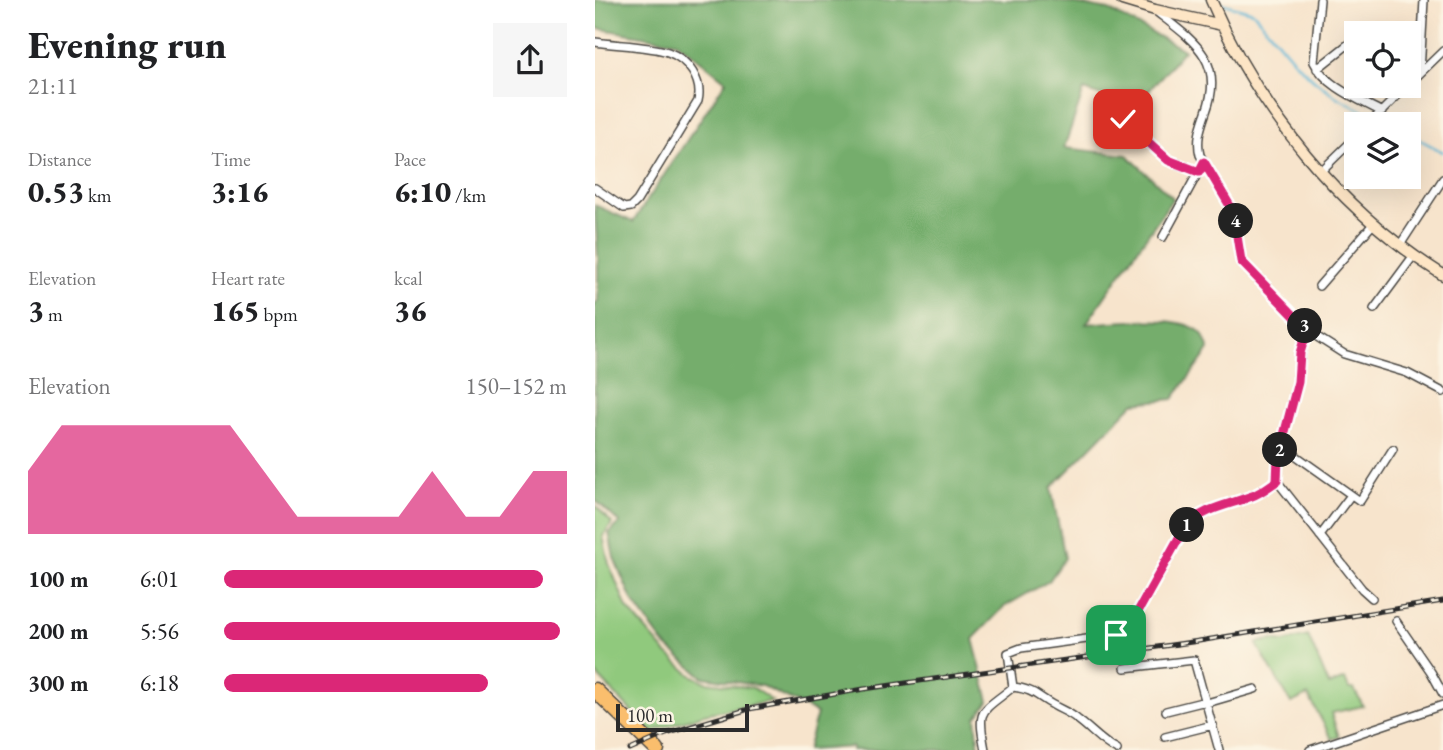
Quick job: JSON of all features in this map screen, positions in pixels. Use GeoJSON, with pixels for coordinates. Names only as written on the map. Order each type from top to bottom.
{"type":"FeatureCollection","features":[{"type":"Feature","properties":{"kind":"highway"},"geometry":{"type":"LineString","coordinates":[[596,690],[657,750]]}},
{"type":"Feature","properties":{"kind":"street"},"geometry":{"type":"LineString","coordinates":[[1122,0],[1222,25]]}},
{"type":"Feature","properties":{"kind":"street"},"geometry":{"type":"LineString","coordinates":[[1320,0],[1314,62],[1317,69],[1337,87],[1381,112],[1395,98]]}},
{"type":"Feature","properties":{"kind":"street"},"geometry":{"type":"LineString","coordinates":[[1421,54],[1424,0]]}},
{"type":"Feature","properties":{"kind":"street"},"geometry":{"type":"LineString","coordinates":[[1212,3],[1235,51],[1285,128],[1321,172],[1400,245],[1443,275]]}},
{"type":"Feature","properties":{"kind":"street"},"geometry":{"type":"LineString","coordinates":[[1154,10],[1197,45],[1210,68],[1213,82],[1211,99],[1198,139],[1200,155],[1233,211],[1241,261],[1311,333],[1344,354],[1407,373],[1443,392]]}},
{"type":"Feature","properties":{"kind":"street"},"geometry":{"type":"LineString","coordinates":[[595,42],[669,52],[687,65],[696,77],[700,90],[698,100],[631,207],[624,208],[595,188]]}},
{"type":"Feature","properties":{"kind":"street"},"geometry":{"type":"LineString","coordinates":[[1317,69],[1344,48]]}},
{"type":"Feature","properties":{"kind":"street"},"geometry":{"type":"LineString","coordinates":[[1421,71],[1443,51]]}},
{"type":"Feature","properties":{"kind":"street"},"geometry":{"type":"LineString","coordinates":[[1102,110],[1123,119],[1168,160],[1199,172]]}},
{"type":"Feature","properties":{"kind":"street"},"geometry":{"type":"LineString","coordinates":[[1321,172],[1344,149]]}},
{"type":"Feature","properties":{"kind":"street"},"geometry":{"type":"LineString","coordinates":[[1163,237],[1204,162]]}},
{"type":"Feature","properties":{"kind":"street"},"geometry":{"type":"LineString","coordinates":[[1400,245],[1443,178]]}},
{"type":"Feature","properties":{"kind":"street"},"geometry":{"type":"LineString","coordinates":[[1319,286],[1374,223]]}},
{"type":"Feature","properties":{"kind":"street"},"geometry":{"type":"LineString","coordinates":[[1374,309],[1414,255]]}},
{"type":"Feature","properties":{"kind":"street"},"geometry":{"type":"LineString","coordinates":[[1311,333],[1303,343],[1300,353],[1298,382],[1281,445],[1277,481],[1372,598]]}},
{"type":"Feature","properties":{"kind":"street"},"geometry":{"type":"LineString","coordinates":[[1281,445],[1360,501],[1393,449]]}},
{"type":"Feature","properties":{"kind":"street"},"geometry":{"type":"LineString","coordinates":[[1013,687],[1008,653],[1021,648],[1116,635],[1136,615],[1185,527],[1194,518],[1255,495],[1277,481]]}},
{"type":"Feature","properties":{"kind":"street"},"geometry":{"type":"LineString","coordinates":[[1320,536],[1351,495]]}},
{"type":"Feature","properties":{"kind":"street"},"geometry":{"type":"LineString","coordinates":[[1396,621],[1431,671],[1443,695]]}},
{"type":"Feature","properties":{"kind":"street"},"geometry":{"type":"LineString","coordinates":[[1125,668],[1194,660],[1219,750]]}},
{"type":"Feature","properties":{"kind":"street"},"geometry":{"type":"LineString","coordinates":[[985,750],[980,717],[1013,687],[1040,694],[1117,750]]}},
{"type":"Feature","properties":{"kind":"street"},"geometry":{"type":"LineString","coordinates":[[1166,710],[1255,689]]}},
{"type":"Feature","properties":{"kind":"street"},"geometry":{"type":"LineString","coordinates":[[1310,750],[1443,705]]}},
{"type":"Feature","properties":{"kind":"street"},"geometry":{"type":"LineString","coordinates":[[1165,737],[1213,725]]}},
{"type":"Feature","properties":{"kind":"green space"},"geometry":{"type":"Polygon","coordinates":[[[595,0],[1051,0],[1109,10],[1184,50],[1135,107],[1084,90],[1064,148],[1127,155],[1173,198],[1086,324],[1147,320],[1180,323],[1193,327],[1202,334],[1209,350],[1173,399],[1134,403],[1051,488],[1065,558],[1049,581],[1004,607],[973,639],[989,701],[976,717],[979,750],[852,750],[852,747],[807,750],[817,713],[762,686],[703,677],[664,644],[632,600],[614,558],[609,533],[620,523],[595,500],[595,304],[598,301],[598,258],[595,205],[633,222],[726,81],[677,42],[595,28],[595,0]]]}},
{"type":"Feature","properties":{"kind":"green space"},"geometry":{"type":"Polygon","coordinates":[[[595,505],[612,523],[603,536],[609,564],[627,608],[666,653],[691,675],[706,682],[753,688],[772,701],[704,714],[651,732],[595,673],[595,505]]]}},
{"type":"Feature","properties":{"kind":"green space"},"geometry":{"type":"Polygon","coordinates":[[[1308,636],[1329,685],[1345,679],[1349,689],[1354,689],[1363,706],[1331,713],[1339,737],[1332,739],[1308,695],[1291,703],[1256,643],[1271,640],[1284,642],[1308,636]]]}},
{"type":"Feature","properties":{"kind":"waterway"},"geometry":{"type":"LineString","coordinates":[[1217,2],[1253,12],[1314,80],[1335,96],[1366,112]]}},
{"type":"Feature","properties":{"kind":"waterway"},"geometry":{"type":"LineString","coordinates":[[1421,140],[1443,152]]}},
{"type":"Feature","properties":{"kind":"railway"},"geometry":{"type":"LineString","coordinates":[[630,750],[666,734],[749,709],[1443,601]]}},
{"type":"Feature","properties":{"kind":"route"},"geometry":{"type":"LineString","coordinates":[[1116,635],[1136,615],[1185,527],[1194,518],[1255,495],[1277,481],[1283,432],[1291,414],[1298,382],[1300,353],[1303,343],[1311,333],[1241,261],[1233,211],[1204,162],[1199,172],[1168,160],[1123,119]]}}]}
